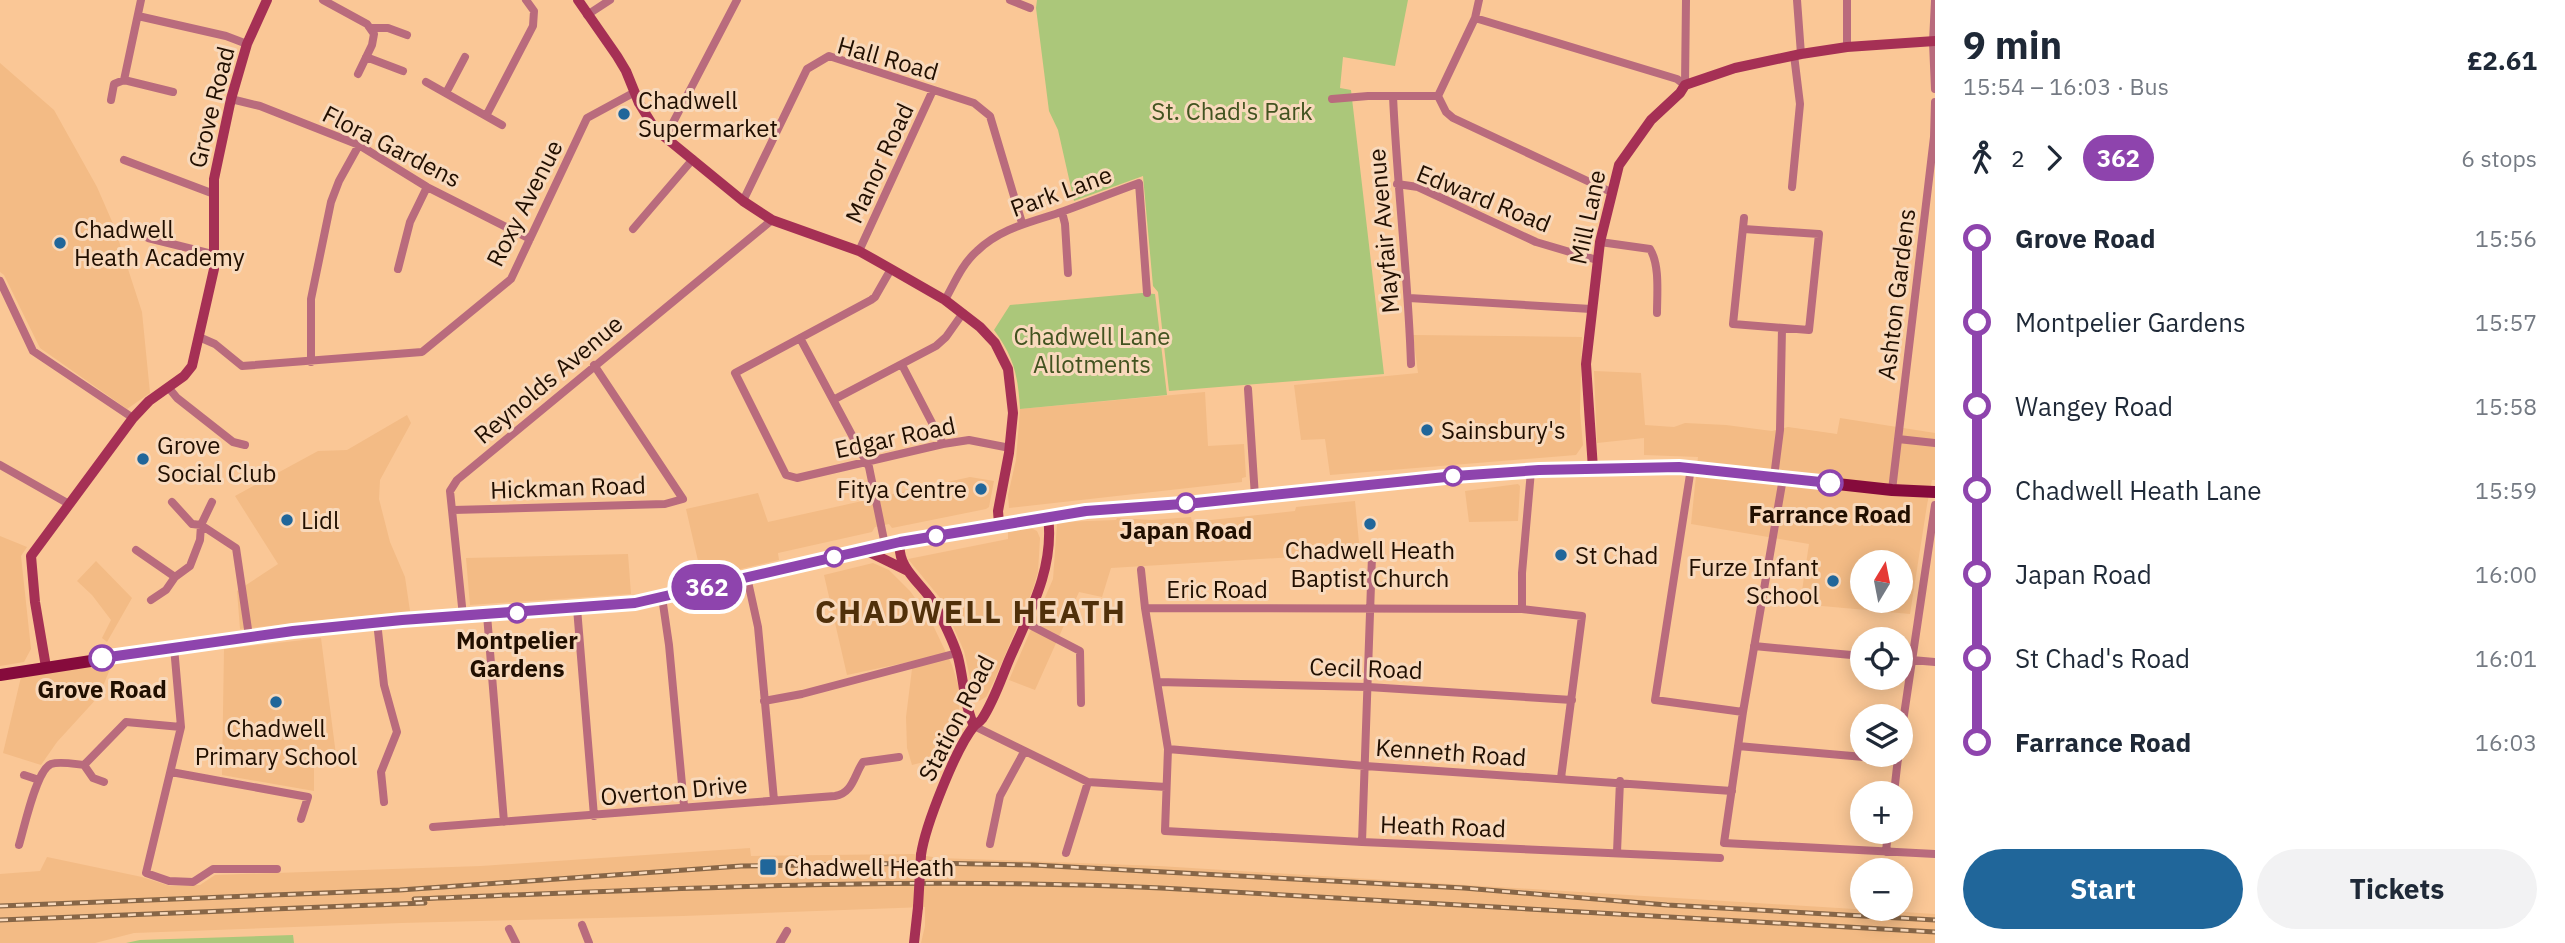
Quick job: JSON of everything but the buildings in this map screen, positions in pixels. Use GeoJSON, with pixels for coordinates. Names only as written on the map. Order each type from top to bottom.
{"type":"FeatureCollection","features":[{"type":"Feature","properties":{"kind":"main road"},"geometry":{"type":"LineString","coordinates":[[0,675],[249,636],[377,622],[635,603],[885,545],[1048,516],[1531,471],[1639,467],[1691,468],[1892,490],[1935,492]]}},
{"type":"Feature","properties":{"kind":"street"},"geometry":{"type":"LineString","coordinates":[[124,80],[141,0]]}},
{"type":"Feature","properties":{"kind":"street","name":"Grove Road"},"geometry":{"type":"LineString","coordinates":[[46,667],[35,603],[32,556],[133,418],[149,401],[184,376],[192,366],[216,255],[215,179],[231,99],[247,44],[267,0]]}},
{"type":"Feature","properties":{"kind":"street"},"geometry":{"type":"LineString","coordinates":[[323,0],[368,24],[374,34],[358,74]]}},
{"type":"Feature","properties":{"kind":"street"},"geometry":{"type":"LineString","coordinates":[[486,116],[533,26],[534,11],[526,0]]}},
{"type":"Feature","properties":{"kind":"street"},"geometry":{"type":"LineString","coordinates":[[578,0],[626,71],[655,129],[743,201],[772,220],[859,251],[945,300],[980,327],[995,343],[1008,369],[1013,413],[1010,448],[998,511],[999,524]]}},
{"type":"Feature","properties":{"kind":"street"},"geometry":{"type":"LineString","coordinates":[[587,15],[610,0]]}},
{"type":"Feature","properties":{"kind":"street"},"geometry":{"type":"LineString","coordinates":[[666,136],[737,0]]}},
{"type":"Feature","properties":{"kind":"street"},"geometry":{"type":"LineString","coordinates":[[1010,0],[1030,8]]}},
{"type":"Feature","properties":{"kind":"street"},"geometry":{"type":"LineString","coordinates":[[1438,96],[1475,18],[1479,0]]}},
{"type":"Feature","properties":{"kind":"street"},"geometry":{"type":"LineString","coordinates":[[1685,85],[1686,0]]}},
{"type":"Feature","properties":{"kind":"street"},"geometry":{"type":"LineString","coordinates":[[1792,187],[1800,104],[1797,0]]}},
{"type":"Feature","properties":{"kind":"street"},"geometry":{"type":"LineString","coordinates":[[1847,0],[1847,47]]}},
{"type":"Feature","properties":{"kind":"street"},"geometry":{"type":"LineString","coordinates":[[1935,1],[1935,89]]}},
{"type":"Feature","properties":{"kind":"street"},"geometry":{"type":"LineString","coordinates":[[138,16],[226,36],[247,44]]}},
{"type":"Feature","properties":{"kind":"street"},"geometry":{"type":"LineString","coordinates":[[1475,18],[1677,79],[1685,85]]}},
{"type":"Feature","properties":{"kind":"street"},"geometry":{"type":"LineString","coordinates":[[370,28],[388,28],[407,35]]}},
{"type":"Feature","properties":{"kind":"street","name":"Mill Lane"},"geometry":{"type":"LineString","coordinates":[[1593,469],[1586,386],[1597,260],[1619,165],[1651,120],[1685,85],[1735,68],[1847,47],[1934,41]]}},
{"type":"Feature","properties":{"kind":"street","name":"Hall Road"},"geometry":{"type":"LineString","coordinates":[[743,201],[807,69],[828,56],[975,103],[990,116],[1022,223]]}},
{"type":"Feature","properties":{"kind":"street"},"geometry":{"type":"LineString","coordinates":[[366,57],[403,71]]}},
{"type":"Feature","properties":{"kind":"street"},"geometry":{"type":"LineString","coordinates":[[446,93],[465,57]]}},
{"type":"Feature","properties":{"kind":"street"},"geometry":{"type":"LineString","coordinates":[[111,100],[114,84],[124,80],[173,92]]}},
{"type":"Feature","properties":{"kind":"street"},"geometry":{"type":"LineString","coordinates":[[426,82],[502,125]]}},
{"type":"Feature","properties":{"kind":"street","name":"Manor Road"},"geometry":{"type":"LineString","coordinates":[[859,251],[933,90]]}},
{"type":"Feature","properties":{"kind":"street","name":"Roxy Avenue"},"geometry":{"type":"LineString","coordinates":[[199,337],[215,344],[242,366],[422,352],[511,279],[587,118],[635,92]]}},
{"type":"Feature","properties":{"kind":"street","name":"Mayfair Avenue"},"geometry":{"type":"LineString","coordinates":[[1393,96],[1397,184],[1409,298],[1411,364]]}},
{"type":"Feature","properties":{"kind":"street"},"geometry":{"type":"LineString","coordinates":[[1332,99],[1438,96]]}},
{"type":"Feature","properties":{"kind":"street"},"geometry":{"type":"LineString","coordinates":[[1438,96],[1446,112],[1453,118],[1611,192]]}},
{"type":"Feature","properties":{"kind":"street","name":"Flora Gardens"},"geometry":{"type":"LineString","coordinates":[[231,99],[260,106],[359,145],[427,187],[530,239]]}},
{"type":"Feature","properties":{"kind":"street","name":"Ashton Gardens"},"geometry":{"type":"LineString","coordinates":[[1892,490],[1934,137],[1935,102]]}},
{"type":"Feature","properties":{"kind":"street"},"geometry":{"type":"LineString","coordinates":[[311,362],[311,299],[331,202],[359,145]]}},
{"type":"Feature","properties":{"kind":"street"},"geometry":{"type":"LineString","coordinates":[[124,159],[214,194]]}},
{"type":"Feature","properties":{"kind":"street"},"geometry":{"type":"LineString","coordinates":[[634,229],[693,159]]}},
{"type":"Feature","properties":{"kind":"street","name":"Park Lane"},"geometry":{"type":"LineString","coordinates":[[945,300],[968,260],[979,249],[1022,223],[1062,212],[1139,183],[1147,293]]}},
{"type":"Feature","properties":{"kind":"street","name":"Edward Road"},"geometry":{"type":"LineString","coordinates":[[1397,184],[1418,187],[1536,242],[1597,260]]}},
{"type":"Feature","properties":{"kind":"street"},"geometry":{"type":"LineString","coordinates":[[398,269],[410,222],[427,187]]}},
{"type":"Feature","properties":{"kind":"street"},"geometry":{"type":"LineString","coordinates":[[1062,212],[1068,273]]}},
{"type":"Feature","properties":{"kind":"street"},"geometry":{"type":"LineString","coordinates":[[1744,218],[1733,324],[1809,330],[1819,234],[1744,229]]}},
{"type":"Feature","properties":{"kind":"street","name":"Reynolds Avenue"},"geometry":{"type":"LineString","coordinates":[[463,616],[450,491],[457,480],[772,220]]}},
{"type":"Feature","properties":{"kind":"street"},"geometry":{"type":"LineString","coordinates":[[135,229],[148,237],[216,255]]}},
{"type":"Feature","properties":{"kind":"street"},"geometry":{"type":"LineString","coordinates":[[1600,242],[1650,248],[1657,284],[1657,313]]}},
{"type":"Feature","properties":{"kind":"street"},"geometry":{"type":"LineString","coordinates":[[885,545],[866,463],[800,338],[875,297],[891,269]]}},
{"type":"Feature","properties":{"kind":"street"},"geometry":{"type":"LineString","coordinates":[[0,281],[33,351],[133,418]]}},
{"type":"Feature","properties":{"kind":"street"},"geometry":{"type":"LineString","coordinates":[[1409,298],[1591,309]]}},
{"type":"Feature","properties":{"kind":"street"},"geometry":{"type":"LineString","coordinates":[[833,400],[902,365],[946,337],[963,313]]}},
{"type":"Feature","properties":{"kind":"street"},"geometry":{"type":"LineString","coordinates":[[1782,328],[1779,477],[1724,843],[1935,854]]}},
{"type":"Feature","properties":{"kind":"street","name":"Edgar Road"},"geometry":{"type":"LineString","coordinates":[[800,338],[735,373],[789,478],[969,440],[1010,448]]}},
{"type":"Feature","properties":{"kind":"street","name":"Hickman Road"},"geometry":{"type":"LineString","coordinates":[[453,510],[665,504],[683,499],[594,365]]}},
{"type":"Feature","properties":{"kind":"street"},"geometry":{"type":"LineString","coordinates":[[902,365],[943,444]]}},
{"type":"Feature","properties":{"kind":"street"},"geometry":{"type":"LineString","coordinates":[[168,387],[177,398],[233,442],[245,445]]}},
{"type":"Feature","properties":{"kind":"street"},"geometry":{"type":"LineString","coordinates":[[1248,389],[1255,497]]}},
{"type":"Feature","properties":{"kind":"street"},"geometry":{"type":"LineString","coordinates":[[1898,439],[1935,443]]}},
{"type":"Feature","properties":{"kind":"street"},"geometry":{"type":"LineString","coordinates":[[0,465],[69,504]]}},
{"type":"Feature","properties":{"kind":"street"},"geometry":{"type":"LineString","coordinates":[[1691,468],[1655,700],[1743,712]]}},
{"type":"Feature","properties":{"kind":"street"},"geometry":{"type":"LineString","coordinates":[[1522,610],[1522,573],[1531,471]]}},
{"type":"Feature","properties":{"kind":"street"},"geometry":{"type":"LineString","coordinates":[[172,502],[192,524],[201,526],[236,548],[249,636]]}},
{"type":"Feature","properties":{"kind":"street"},"geometry":{"type":"LineString","coordinates":[[151,600],[166,590],[175,577],[190,566],[200,540],[201,526],[212,502]]}},
{"type":"Feature","properties":{"kind":"street"},"geometry":{"type":"LineString","coordinates":[[1913,653],[1935,505]]}},
{"type":"Feature","properties":{"kind":"street","name":"Station Road"},"geometry":{"type":"LineString","coordinates":[[914,943],[924,838],[940,795],[974,726],[982,719],[987,709],[1026,623],[1045,572],[1048,516]]}},
{"type":"Feature","properties":{"kind":"street"},"geometry":{"type":"LineString","coordinates":[[900,542],[900,553],[908,571],[935,604],[957,653],[974,726],[1088,782],[1166,787],[1168,749],[1145,608],[1142,570]]}},
{"type":"Feature","properties":{"kind":"street"},"geometry":{"type":"LineString","coordinates":[[136,550],[175,577]]}},
{"type":"Feature","properties":{"kind":"street"},"geometry":{"type":"LineString","coordinates":[[865,550],[908,571]]}},
{"type":"Feature","properties":{"kind":"street"},"geometry":{"type":"LineString","coordinates":[[1362,842],[1372,556]]}},
{"type":"Feature","properties":{"kind":"street"},"geometry":{"type":"LineString","coordinates":[[747,577],[758,626],[774,800]]}},
{"type":"Feature","properties":{"kind":"street"},"geometry":{"type":"LineString","coordinates":[[662,597],[670,645],[684,806]]}},
{"type":"Feature","properties":{"kind":"street"},"geometry":{"type":"LineString","coordinates":[[577,608],[594,816]]}},
{"type":"Feature","properties":{"kind":"street","name":"Eric Road"},"geometry":{"type":"LineString","coordinates":[[1145,608],[1522,610],[1582,617],[1572,700]]}},
{"type":"Feature","properties":{"kind":"street"},"geometry":{"type":"LineString","coordinates":[[487,615],[504,822]]}},
{"type":"Feature","properties":{"kind":"street"},"geometry":{"type":"LineString","coordinates":[[377,622],[384,685],[397,732],[381,772],[384,802]]}},
{"type":"Feature","properties":{"kind":"street"},"geometry":{"type":"LineString","coordinates":[[1026,623],[1080,650],[1081,704]]}},
{"type":"Feature","properties":{"kind":"street"},"geometry":{"type":"LineString","coordinates":[[1754,646],[1850,655]]}},
{"type":"Feature","properties":{"kind":"street"},"geometry":{"type":"LineString","coordinates":[[174,647],[181,727],[146,873],[169,881],[193,882],[213,869],[277,869]]}},
{"type":"Feature","properties":{"kind":"street"},"geometry":{"type":"LineString","coordinates":[[765,701],[802,694],[957,653]]}},
{"type":"Feature","properties":{"kind":"street"},"geometry":{"type":"LineString","coordinates":[[1913,660],[1935,662]]}},
{"type":"Feature","properties":{"kind":"street","name":"Cecil Road"},"geometry":{"type":"LineString","coordinates":[[1158,682],[1368,687],[1572,700]]}},
{"type":"Feature","properties":{"kind":"street"},"geometry":{"type":"LineString","coordinates":[[1561,778],[1572,700]]}},
{"type":"Feature","properties":{"kind":"street"},"geometry":{"type":"LineString","coordinates":[[967,702],[987,709]]}},
{"type":"Feature","properties":{"kind":"street"},"geometry":{"type":"LineString","coordinates":[[19,845],[39,780],[46,767],[52,763],[84,765],[126,722],[181,727]]}},
{"type":"Feature","properties":{"kind":"street"},"geometry":{"type":"LineString","coordinates":[[1738,746],[1850,754]]}},
{"type":"Feature","properties":{"kind":"street","name":"Kenneth Road"},"geometry":{"type":"LineString","coordinates":[[1168,749],[1365,766],[1732,790]]}},
{"type":"Feature","properties":{"kind":"street"},"geometry":{"type":"LineString","coordinates":[[990,844],[1000,796],[1024,752]]}},
{"type":"Feature","properties":{"kind":"street","name":"Overton Drive"},"geometry":{"type":"LineString","coordinates":[[433,827],[844,794],[863,762],[899,757]]}},
{"type":"Feature","properties":{"kind":"street"},"geometry":{"type":"LineString","coordinates":[[84,765],[93,779],[104,782]]}},
{"type":"Feature","properties":{"kind":"street"},"geometry":{"type":"LineString","coordinates":[[171,772],[308,797],[300,819]]}},
{"type":"Feature","properties":{"kind":"street"},"geometry":{"type":"LineString","coordinates":[[24,775],[39,780]]}},
{"type":"Feature","properties":{"kind":"street"},"geometry":{"type":"LineString","coordinates":[[1617,852],[1620,781]]}},
{"type":"Feature","properties":{"kind":"street"},"geometry":{"type":"LineString","coordinates":[[1066,853],[1088,782]]}},
{"type":"Feature","properties":{"kind":"street","name":"Heath Road"},"geometry":{"type":"LineString","coordinates":[[1166,787],[1165,831],[1720,858]]}},
{"type":"Feature","properties":{"kind":"street"},"geometry":{"type":"LineString","coordinates":[[1886,852],[1887,844]]}},
{"type":"Feature","properties":{"kind":"street"},"geometry":{"type":"LineString","coordinates":[[582,925],[589,943]]}},
{"type":"Feature","properties":{"kind":"street"},"geometry":{"type":"LineString","coordinates":[[509,929],[516,943]]}},
{"type":"Feature","properties":{"kind":"street"},"geometry":{"type":"LineString","coordinates":[[780,943],[788,931]]}},
{"type":"Feature","properties":{"kind":"shaded area","name":"Chadwell Heath Academy"},"geometry":{"type":"Polygon","coordinates":[[[0,63],[54,110],[97,187],[114,226],[142,312],[150,393],[127,409],[40,348],[4,275],[0,272],[0,63]]]}},
{"type":"Feature","properties":{"kind":"shaded area"},"geometry":{"type":"Polygon","coordinates":[[[1413,335],[1582,337],[1580,412],[1583,445],[1576,455],[1330,475],[1325,439],[1301,440],[1294,385],[1418,373],[1413,335]]]}},
{"type":"Feature","properties":{"kind":"shaded area"},"geometry":{"type":"Polygon","coordinates":[[[1594,371],[1641,373],[1645,425],[1674,427],[1685,423],[1772,431],[1788,427],[1837,434],[1840,418],[1935,433],[1935,480],[1932,480],[1927,505],[1913,595],[1913,550],[1850,550],[1850,609],[1800,604],[1809,544],[1691,524],[1698,457],[1644,455],[1644,438],[1597,443],[1594,371]]]}},
{"type":"Feature","properties":{"kind":"shaded area"},"geometry":{"type":"Polygon","coordinates":[[[1205,392],[1208,446],[1244,444],[1246,477],[1242,478],[1242,482],[1009,508],[1008,495],[1016,460],[1020,409],[1205,392]]]}},
{"type":"Feature","properties":{"kind":"shaded area"},"geometry":{"type":"Polygon","coordinates":[[[407,415],[411,423],[380,480],[379,499],[390,542],[405,577],[410,611],[240,629],[237,591],[278,564],[235,496],[318,451],[347,450],[407,415]]]}},
{"type":"Feature","properties":{"kind":"shaded area"},"geometry":{"type":"Polygon","coordinates":[[[970,477],[994,481],[989,507],[986,509],[892,528],[889,524],[875,527],[872,532],[778,553],[779,560],[702,578],[686,509],[758,493],[768,522],[970,477]]]}},
{"type":"Feature","properties":{"kind":"shaded area"},"geometry":{"type":"Polygon","coordinates":[[[1518,484],[1518,521],[1469,522],[1465,491],[1518,484]]]}},
{"type":"Feature","properties":{"kind":"shaded area"},"geometry":{"type":"Polygon","coordinates":[[[1355,501],[1360,553],[1111,568],[1102,597],[1079,592],[1035,690],[1009,680],[1053,579],[1057,524],[1117,518],[1152,520],[1191,517],[1192,522],[1295,511],[1296,507],[1355,501]]]}},
{"type":"Feature","properties":{"kind":"shaded area"},"geometry":{"type":"Polygon","coordinates":[[[1031,528],[1037,531],[1040,538],[1038,572],[1033,589],[994,681],[986,697],[979,701],[974,695],[964,651],[941,599],[908,559],[1008,539],[1008,532],[1031,528]]]}},
{"type":"Feature","properties":{"kind":"shaded area"},"geometry":{"type":"Polygon","coordinates":[[[0,536],[27,547],[21,556],[31,649],[24,662],[0,666],[0,536]]]}},
{"type":"Feature","properties":{"kind":"shaded area"},"geometry":{"type":"Polygon","coordinates":[[[628,554],[631,594],[470,605],[466,558],[628,554]]]}},
{"type":"Feature","properties":{"kind":"shaded area"},"geometry":{"type":"Polygon","coordinates":[[[96,561],[132,598],[107,642],[102,638],[111,620],[92,595],[77,581],[96,561]]]}},
{"type":"Feature","properties":{"kind":"shaded area"},"geometry":{"type":"Polygon","coordinates":[[[873,563],[889,570],[910,591],[930,619],[952,665],[960,691],[958,728],[935,759],[912,765],[907,748],[906,717],[913,661],[847,675],[824,575],[873,563]]]}},
{"type":"Feature","properties":{"kind":"shaded area","name":"Chadwell Primary School"},"geometry":{"type":"Polygon","coordinates":[[[321,638],[336,755],[314,762],[314,791],[222,775],[224,649],[321,638]]]}},
{"type":"Feature","properties":{"kind":"shaded area"},"geometry":{"type":"Polygon","coordinates":[[[112,664],[99,696],[57,742],[41,765],[3,753],[21,677],[112,664]]]}},
{"type":"Feature","properties":{"kind":"shaded area"},"geometry":{"type":"Polygon","coordinates":[[[750,848],[751,856],[913,854],[939,858],[1159,866],[1850,909],[1850,921],[1913,921],[1913,913],[1935,914],[1935,943],[921,943],[925,907],[134,933],[95,943],[0,943],[0,874],[40,871],[47,857],[142,877],[170,886],[200,885],[215,875],[481,866],[750,848]]]}},
{"type":"Feature","properties":{"kind":"green space","name":"St. Chad's Park"},"geometry":{"type":"Polygon","coordinates":[[[1037,0],[1408,0],[1395,66],[1343,57],[1340,88],[1351,90],[1384,374],[1169,391],[1158,292],[1153,286],[1143,176],[1074,201],[1058,130],[1049,111],[1037,0]]]}},
{"type":"Feature","properties":{"kind":"green space","name":"Chadwell Lane Allotments"},"geometry":{"type":"Polygon","coordinates":[[[1155,294],[1167,395],[1020,409],[1014,367],[994,330],[1010,305],[1155,294]]]}},
{"type":"Feature","properties":{"kind":"green space"},"geometry":{"type":"Polygon","coordinates":[[[293,935],[294,943],[126,943],[140,940],[293,935]]]}},
{"type":"Feature","properties":{"kind":"railway"},"geometry":{"type":"LineString","coordinates":[[0,906],[400,890],[741,866],[929,863],[1033,865],[1464,888],[1667,905],[1935,920]]}},
{"type":"Feature","properties":{"kind":"railway"},"geometry":{"type":"LineString","coordinates":[[414,899],[788,885],[1068,885],[1935,932]]}},
{"type":"Feature","properties":{"kind":"railway"},"geometry":{"type":"LineString","coordinates":[[0,920],[425,903]]}},
{"type":"Feature","properties":{"kind":"bus line","name":"362"},"geometry":{"type":"LineString","coordinates":[[102,658],[271,633],[402,620],[635,603],[900,542],[1086,511],[1539,470],[1679,467],[1830,483]]}},
{"type":"Feature","properties":{"kind":"place","name":"Chadwell Supermarket"},"geometry":{"type":"Point","coordinates":[624,114]}},
{"type":"Feature","properties":{"kind":"place","name":"Chadwell Heath Academy"},"geometry":{"type":"Point","coordinates":[60,243]}},
{"type":"Feature","properties":{"kind":"place","name":"Sainsbury's"},"geometry":{"type":"Point","coordinates":[1427,430]}},
{"type":"Feature","properties":{"kind":"place","name":"Grove Social Club"},"geometry":{"type":"Point","coordinates":[143,459]}},
{"type":"Feature","properties":{"kind":"place","name":"Farrance Road"},"geometry":{"type":"Point","coordinates":[1830,483]}},
{"type":"Feature","properties":{"kind":"place","name":"Fitya Centre"},"geometry":{"type":"Point","coordinates":[981,489]}},
{"type":"Feature","properties":{"kind":"place","name":"Japan Road"},"geometry":{"type":"Point","coordinates":[1186,503]}},
{"type":"Feature","properties":{"kind":"place","name":"Lidl"},"geometry":{"type":"Point","coordinates":[287,520]}},
{"type":"Feature","properties":{"kind":"place","name":"Chadwell Heath Baptist Church"},"geometry":{"type":"Point","coordinates":[1370,524]}},
{"type":"Feature","properties":{"kind":"place","name":"St Chad"},"geometry":{"type":"Point","coordinates":[1561,555]}},
{"type":"Feature","properties":{"kind":"place","name":"Furze Infant School"},"geometry":{"type":"Point","coordinates":[1833,581]}},
{"type":"Feature","properties":{"kind":"place","name":"Montpelier Gardens"},"geometry":{"type":"Point","coordinates":[517,613]}},
{"type":"Feature","properties":{"kind":"place","name":"Grove Road"},"geometry":{"type":"Point","coordinates":[102,658]}},
{"type":"Feature","properties":{"kind":"place","name":"Chadwell Primary School"},"geometry":{"type":"Point","coordinates":[276,702]}},
{"type":"Feature","properties":{"kind":"place","name":"Chadwell Heath"},"geometry":{"type":"Point","coordinates":[768,867]}},
{"type":"Feature","properties":{"kind":"district","name":"CHADWELL HEATH"},"geometry":{"type":"Point","coordinates":[971,611]}}]}
